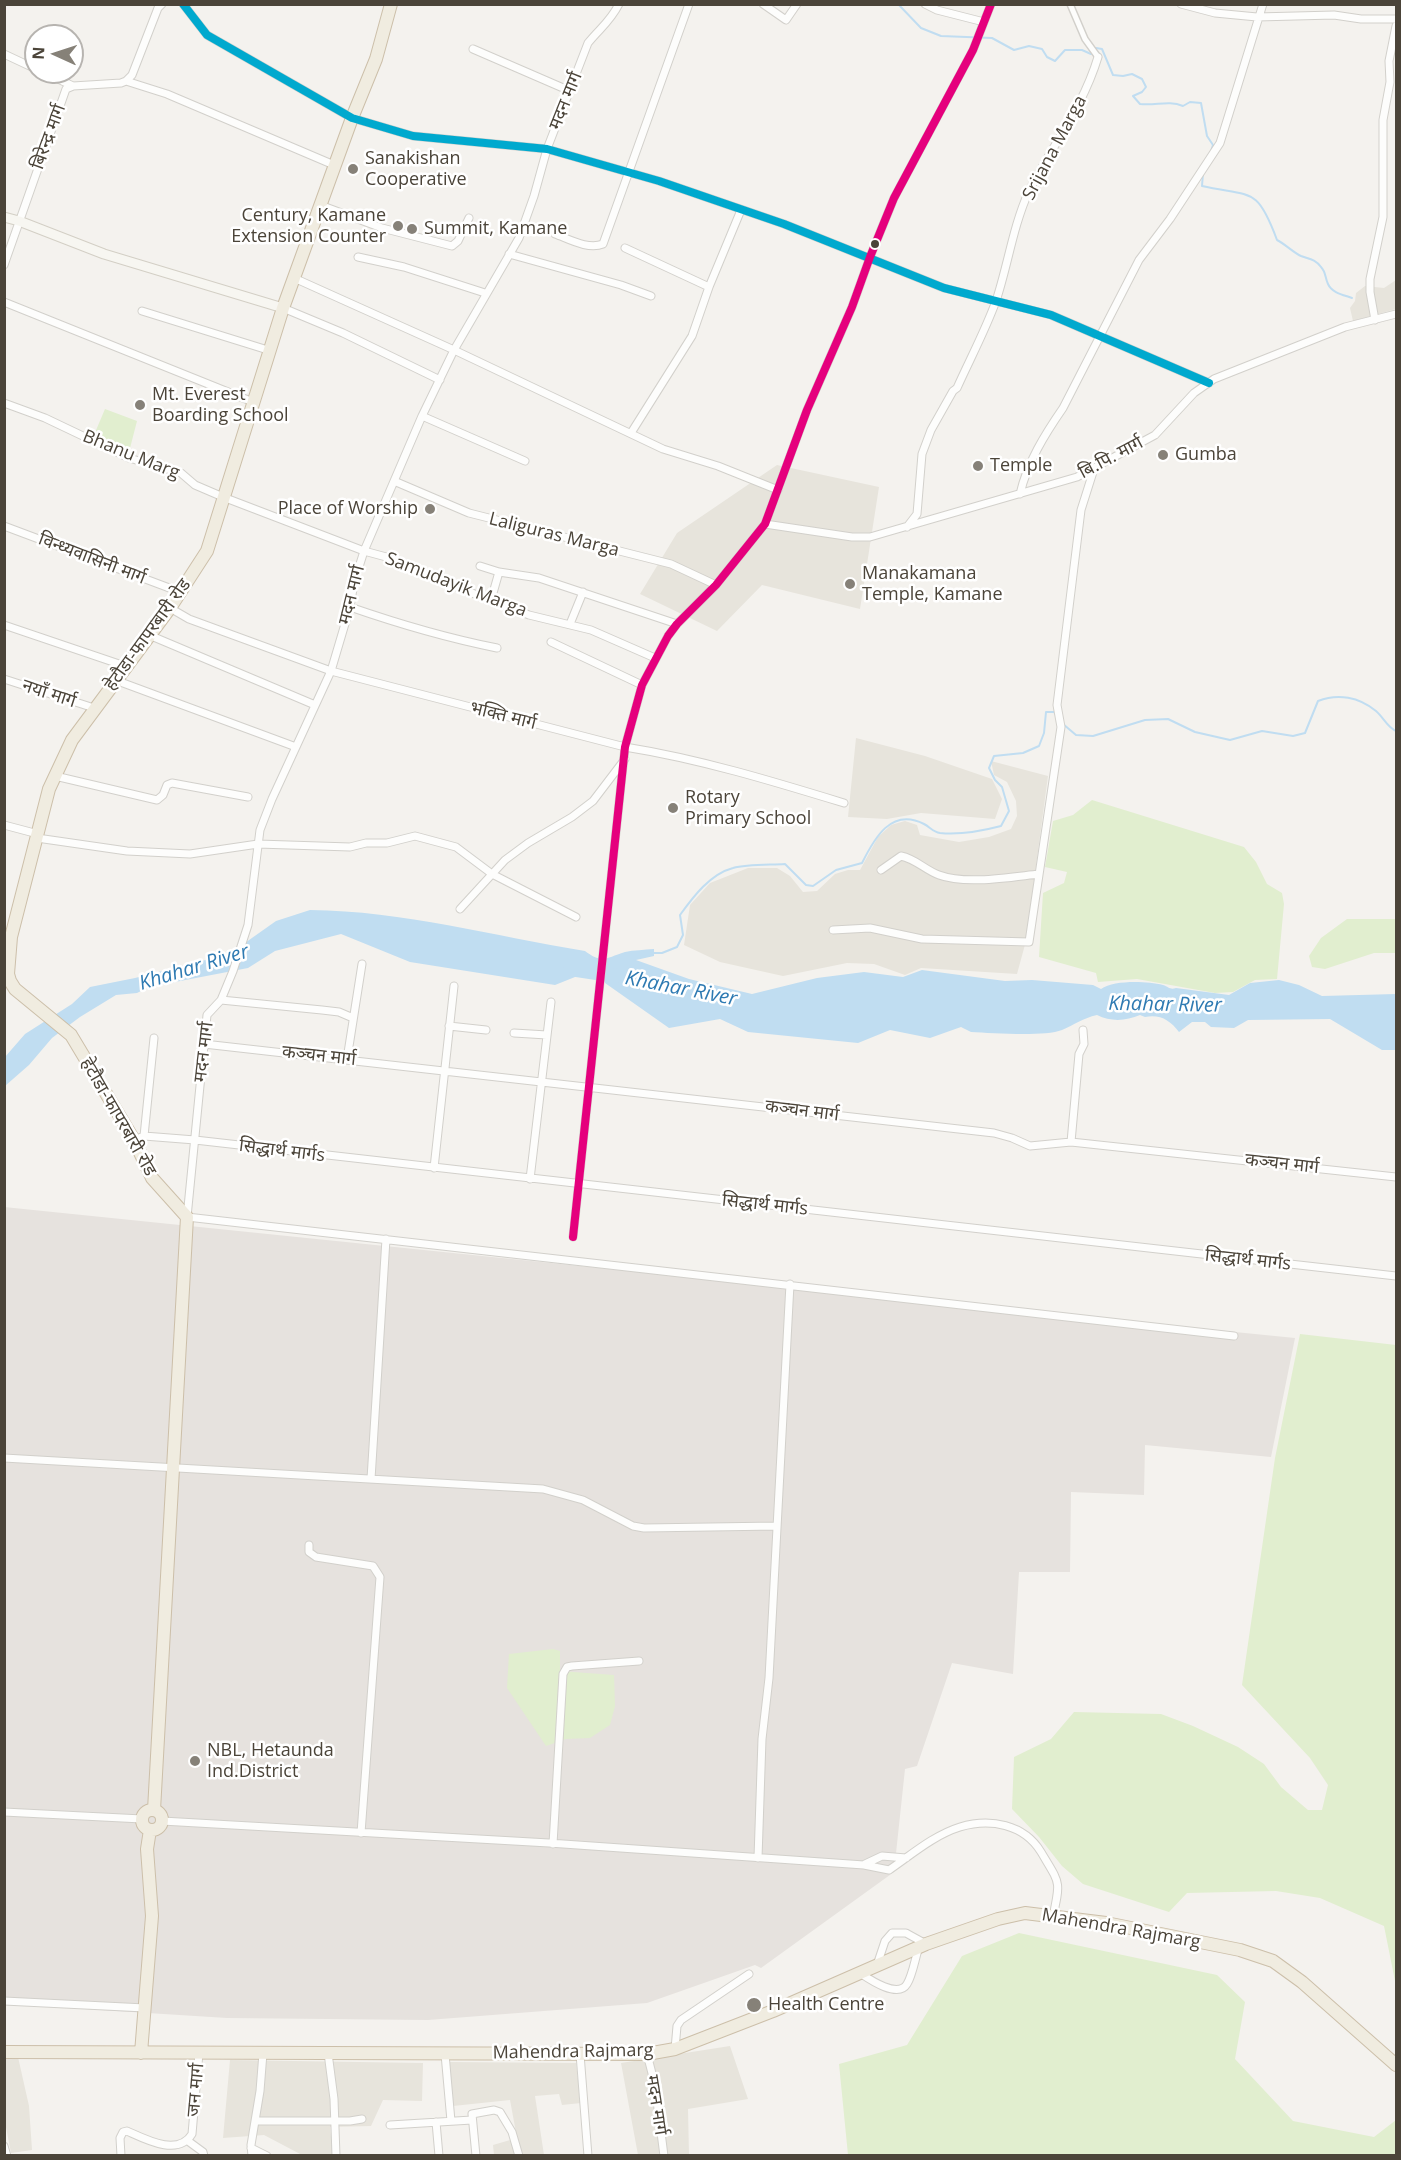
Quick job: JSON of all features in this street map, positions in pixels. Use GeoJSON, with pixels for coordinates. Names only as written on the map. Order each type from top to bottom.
{"type":"FeatureCollection","features":[{"type":"Feature","properties":{"kind":"highway","name":"हेटौडा-फापरबारी रोड"},"geometry":{"type":"LineString","coordinates":[[187,1217],[152,1178],[139,1138],[71,1035],[15,989],[10,981],[8,937],[50,789],[72,740],[170,608],[207,551],[283,308],[334,165],[376,59],[391,4]]}},
{"type":"Feature","properties":{"kind":"highway"},"geometry":{"type":"LineString","coordinates":[[154,1810],[187,1217]]}},
{"type":"Feature","properties":{"kind":"highway"},"geometry":{"type":"LineString","coordinates":[[154,1810],[162,1821],[158,1828],[150,1830],[143,1826],[142,1819],[145,1813],[154,1810]]}},
{"type":"Feature","properties":{"kind":"highway"},"geometry":{"type":"LineString","coordinates":[[141,2053],[152,1916],[147,1849],[150,1830]]}},
{"type":"Feature","properties":{"kind":"highway","name":"Mahendra Rajmarg"},"geometry":{"type":"LineString","coordinates":[[4,2052],[647,2054],[675,2049],[773,2011],[922,1945],[1025,1912],[1106,1923],[1240,1950],[1273,1961],[1302,1982],[1396,2065]]}},
{"type":"Feature","properties":{"kind":"main road"},"geometry":{"type":"LineString","coordinates":[[4,217],[104,254],[283,308]]}},
{"type":"Feature","properties":{"kind":"street"},"geometry":{"type":"LineString","coordinates":[[162,4],[158,8],[132,75],[126,81],[167,94],[334,165]]}},
{"type":"Feature","properties":{"kind":"street"},"geometry":{"type":"LineString","coordinates":[[183,4],[207,35],[352,118],[413,136],[547,149],[628,173],[741,210],[944,288],[1039,310],[1209,383]]}},
{"type":"Feature","properties":{"kind":"street","name":"मदन मार्ग"},"geometry":{"type":"LineString","coordinates":[[187,1217],[207,1015],[221,1000],[248,925],[260,830],[331,671],[364,551],[422,416],[454,350],[519,238],[547,149],[588,43],[612,19],[619,4]]}},
{"type":"Feature","properties":{"kind":"street"},"geometry":{"type":"LineString","coordinates":[[555,234],[584,244],[597,246],[603,243],[689,4]]}},
{"type":"Feature","properties":{"kind":"street"},"geometry":{"type":"LineString","coordinates":[[763,4],[786,20],[797,4]]}},
{"type":"Feature","properties":{"kind":"street"},"geometry":{"type":"LineString","coordinates":[[925,4],[983,25]]}},
{"type":"Feature","properties":{"kind":"street"},"geometry":{"type":"LineString","coordinates":[[573,1237],[624,759],[642,685],[655,658],[677,624],[716,585],[765,524],[807,410],[907,171],[973,50],[991,4]]}},
{"type":"Feature","properties":{"kind":"street","name":"Srijana Marga"},"geometry":{"type":"LineString","coordinates":[[907,527],[916,514],[922,454],[931,430],[953,391],[957,388],[981,338],[996,300],[1015,231],[1029,192],[1091,81],[1098,57],[1085,39],[1070,4]]}},
{"type":"Feature","properties":{"kind":"street"},"geometry":{"type":"LineString","coordinates":[[1181,4],[1215,13],[1257,17],[1334,15],[1361,19],[1396,19]]}},
{"type":"Feature","properties":{"kind":"street"},"geometry":{"type":"LineString","coordinates":[[1020,494],[1025,475],[1139,260],[1170,219],[1220,142],[1257,17],[1263,4]]}},
{"type":"Feature","properties":{"kind":"street"},"geometry":{"type":"LineString","coordinates":[[1375,320],[1370,279],[1383,217],[1383,120],[1390,82],[1389,61],[1396,26]]}},
{"type":"Feature","properties":{"kind":"street"},"geometry":{"type":"LineString","coordinates":[[473,49],[570,91]]}},
{"type":"Feature","properties":{"kind":"street"},"geometry":{"type":"LineString","coordinates":[[4,54],[24,63]]}},
{"type":"Feature","properties":{"kind":"street","name":"बिरेन्द्र मार्ग"},"geometry":{"type":"LineString","coordinates":[[4,265],[66,89],[73,86],[126,81]]}},
{"type":"Feature","properties":{"kind":"street"},"geometry":{"type":"LineString","coordinates":[[69,84],[73,86]]}},
{"type":"Feature","properties":{"kind":"street"},"geometry":{"type":"LineString","coordinates":[[320,205],[382,228],[452,246],[458,241],[468,218]]}},
{"type":"Feature","properties":{"kind":"street"},"geometry":{"type":"LineString","coordinates":[[631,433],[692,336],[709,287],[741,210]]}},
{"type":"Feature","properties":{"kind":"street"},"geometry":{"type":"LineString","coordinates":[[625,248],[709,287]]}},
{"type":"Feature","properties":{"kind":"street"},"geometry":{"type":"LineString","coordinates":[[509,254],[621,285],[651,296]]}},
{"type":"Feature","properties":{"kind":"street"},"geometry":{"type":"LineString","coordinates":[[358,257],[404,267],[486,293]]}},
{"type":"Feature","properties":{"kind":"street"},"geometry":{"type":"LineString","coordinates":[[294,278],[454,350],[663,449],[718,466],[778,490]]}},
{"type":"Feature","properties":{"kind":"street"},"geometry":{"type":"LineString","coordinates":[[4,302],[253,402]]}},
{"type":"Feature","properties":{"kind":"street"},"geometry":{"type":"LineString","coordinates":[[283,308],[343,333],[440,380]]}},
{"type":"Feature","properties":{"kind":"street"},"geometry":{"type":"LineString","coordinates":[[142,311],[271,351]]}},
{"type":"Feature","properties":{"kind":"street","name":"बि.पि. मार्ग"},"geometry":{"type":"LineString","coordinates":[[765,524],[852,537],[870,537],[1077,477],[1155,435],[1194,393],[1214,379],[1345,327],[1396,314]]}},
{"type":"Feature","properties":{"kind":"street","name":"Bhanu Marg"},"geometry":{"type":"LineString","coordinates":[[4,403],[45,418],[129,458],[181,473],[195,485],[223,497]]}},
{"type":"Feature","properties":{"kind":"street"},"geometry":{"type":"LineString","coordinates":[[422,416],[525,461]]}},
{"type":"Feature","properties":{"kind":"street"},"geometry":{"type":"LineString","coordinates":[[833,930],[870,927],[922,939],[1029,942],[1061,727],[1057,705],[1081,510],[1094,469]]}},
{"type":"Feature","properties":{"kind":"street","name":"Laliguras Marga"},"geometry":{"type":"LineString","coordinates":[[394,481],[469,513],[671,564],[716,585]]}},
{"type":"Feature","properties":{"kind":"street","name":"Samudayik Marga"},"geometry":{"type":"LineString","coordinates":[[223,497],[364,551],[390,558],[433,578],[529,615],[591,630],[655,658]]}},
{"type":"Feature","properties":{"kind":"street","name":"विन्ध्यवासिनी मार्ग"},"geometry":{"type":"LineString","coordinates":[[4,526],[180,592]]}},
{"type":"Feature","properties":{"kind":"street"},"geometry":{"type":"LineString","coordinates":[[480,566],[499,572],[539,578],[677,624]]}},
{"type":"Feature","properties":{"kind":"street"},"geometry":{"type":"LineString","coordinates":[[491,600],[499,572]]}},
{"type":"Feature","properties":{"kind":"street"},"geometry":{"type":"LineString","coordinates":[[570,624],[583,592]]}},
{"type":"Feature","properties":{"kind":"street"},"geometry":{"type":"LineString","coordinates":[[350,607],[446,638],[497,648]]}},
{"type":"Feature","properties":{"kind":"street","name":"भक्ति मार्ग"},"geometry":{"type":"LineString","coordinates":[[170,608],[189,619],[331,671],[626,747],[659,752],[734,770],[844,803]]}},
{"type":"Feature","properties":{"kind":"street"},"geometry":{"type":"LineString","coordinates":[[4,625],[125,666]]}},
{"type":"Feature","properties":{"kind":"street"},"geometry":{"type":"LineString","coordinates":[[149,635],[315,705]]}},
{"type":"Feature","properties":{"kind":"street"},"geometry":{"type":"LineString","coordinates":[[551,642],[642,685]]}},
{"type":"Feature","properties":{"kind":"street","name":"नयाँ मार्ग"},"geometry":{"type":"LineString","coordinates":[[4,679],[94,708]]}},
{"type":"Feature","properties":{"kind":"street"},"geometry":{"type":"LineString","coordinates":[[115,680],[296,747]]}},
{"type":"Feature","properties":{"kind":"street"},"geometry":{"type":"LineString","coordinates":[[460,909],[506,860],[593,801],[624,759]]}},
{"type":"Feature","properties":{"kind":"street"},"geometry":{"type":"LineString","coordinates":[[55,776],[157,800],[163,795],[167,785],[172,783],[248,797]]}},
{"type":"Feature","properties":{"kind":"street"},"geometry":{"type":"LineString","coordinates":[[4,825],[37,836],[128,851],[190,854],[258,844],[350,847],[366,843],[387,843],[415,836],[456,847],[492,874],[576,917]]}},
{"type":"Feature","properties":{"kind":"street"},"geometry":{"type":"LineString","coordinates":[[881,870],[901,856],[910,858],[941,876],[994,880],[1039,874]]}},
{"type":"Feature","properties":{"kind":"street"},"geometry":{"type":"LineString","coordinates":[[347,1059],[362,964]]}},
{"type":"Feature","properties":{"kind":"street"},"geometry":{"type":"LineString","coordinates":[[434,1168],[454,986]]}},
{"type":"Feature","properties":{"kind":"street"},"geometry":{"type":"LineString","coordinates":[[221,1000],[339,1012],[353,1018]]}},
{"type":"Feature","properties":{"kind":"street"},"geometry":{"type":"LineString","coordinates":[[530,1179],[551,1002]]}},
{"type":"Feature","properties":{"kind":"street"},"geometry":{"type":"LineString","coordinates":[[449,1026],[486,1030]]}},
{"type":"Feature","properties":{"kind":"street"},"geometry":{"type":"LineString","coordinates":[[1071,1142],[1080,1054],[1084,1044],[1083,1030]]}},
{"type":"Feature","properties":{"kind":"street"},"geometry":{"type":"LineString","coordinates":[[514,1033],[547,1035]]}},
{"type":"Feature","properties":{"kind":"street"},"geometry":{"type":"LineString","coordinates":[[139,1138],[154,1038]]}},
{"type":"Feature","properties":{"kind":"street","name":"कञ्चन मार्ग"},"geometry":{"type":"LineString","coordinates":[[204,1044],[994,1133],[1030,1146],[1071,1142],[1396,1177]]}},
{"type":"Feature","properties":{"kind":"street","name":"सिद्धार्थ मार्गs"},"geometry":{"type":"LineString","coordinates":[[139,1138],[195,1140],[1396,1276]]}},
{"type":"Feature","properties":{"kind":"street"},"geometry":{"type":"LineString","coordinates":[[187,1217],[1234,1336]]}},
{"type":"Feature","properties":{"kind":"street"},"geometry":{"type":"LineString","coordinates":[[371,1479],[386,1239]]}},
{"type":"Feature","properties":{"kind":"street"},"geometry":{"type":"LineString","coordinates":[[758,1857],[762,1739],[769,1677],[790,1284]]}},
{"type":"Feature","properties":{"kind":"street"},"geometry":{"type":"LineString","coordinates":[[4,1458],[543,1489],[583,1500],[633,1526],[644,1528],[777,1526]]}},
{"type":"Feature","properties":{"kind":"street"},"geometry":{"type":"LineString","coordinates":[[309,1545],[309,1552],[316,1557],[373,1566],[380,1577],[361,1833]]}},
{"type":"Feature","properties":{"kind":"street"},"geometry":{"type":"LineString","coordinates":[[553,1844],[563,1674],[567,1667],[572,1666],[639,1661]]}},
{"type":"Feature","properties":{"kind":"street"},"geometry":{"type":"LineString","coordinates":[[4,1812],[142,1819]]}},
{"type":"Feature","properties":{"kind":"street"},"geometry":{"type":"LineString","coordinates":[[162,1821],[758,1857],[864,1865],[889,1870],[959,1827],[996,1823],[1025,1834],[1037,1845],[1058,1881],[1053,1916]]}},
{"type":"Feature","properties":{"kind":"street"},"geometry":{"type":"LineString","coordinates":[[864,1865],[882,1856],[906,1858]]}},
{"type":"Feature","properties":{"kind":"street"},"geometry":{"type":"LineString","coordinates":[[860,1973],[878,1986],[901,1989],[906,1987],[922,1945],[906,1933],[892,1933],[885,1941],[876,1965]]}},
{"type":"Feature","properties":{"kind":"street"},"geometry":{"type":"LineString","coordinates":[[675,2049],[677,2026],[681,2020],[749,1974]]}},
{"type":"Feature","properties":{"kind":"street"},"geometry":{"type":"LineString","coordinates":[[4,2001],[145,2008]]}},
{"type":"Feature","properties":{"kind":"street","name":"जन मार्ग"},"geometry":{"type":"LineString","coordinates":[[121,2156],[120,2138],[123,2132],[127,2131],[160,2144],[176,2145],[188,2141],[192,2134],[199,2053]]}},
{"type":"Feature","properties":{"kind":"street"},"geometry":{"type":"LineString","coordinates":[[263,2053],[252,2152],[267,2156]]}},
{"type":"Feature","properties":{"kind":"street"},"geometry":{"type":"LineString","coordinates":[[328,2053],[332,2072],[336,2156]]}},
{"type":"Feature","properties":{"kind":"street"},"geometry":{"type":"LineString","coordinates":[[445,2054],[451,2121]]}},
{"type":"Feature","properties":{"kind":"street"},"geometry":{"type":"LineString","coordinates":[[579,2054],[588,2156]]}},
{"type":"Feature","properties":{"kind":"street","name":"मदन मार्ग"},"geometry":{"type":"LineString","coordinates":[[647,2054],[655,2085],[664,2156]]}},
{"type":"Feature","properties":{"kind":"street"},"geometry":{"type":"LineString","coordinates":[[476,2156],[472,2114],[494,2110],[500,2112],[513,2132],[519,2156]]}},
{"type":"Feature","properties":{"kind":"street"},"geometry":{"type":"LineString","coordinates":[[256,2121],[362,2119]]}},
{"type":"Feature","properties":{"kind":"street"},"geometry":{"type":"LineString","coordinates":[[390,2125],[472,2120]]}},
{"type":"Feature","properties":{"kind":"street"},"geometry":{"type":"LineString","coordinates":[[436,2122],[439,2156]]}},
{"type":"Feature","properties":{"kind":"street"},"geometry":{"type":"LineString","coordinates":[[188,2141],[205,2154]]}},
{"type":"Feature","properties":{"kind":"street"},"geometry":{"type":"LineString","coordinates":[[4,2146],[7,2156]]}},
{"type":"Feature","properties":{"kind":"shaded area"},"geometry":{"type":"Polygon","coordinates":[[[1396,280],[1396,309],[1353,321],[1350,308],[1355,301],[1356,293],[1365,286],[1384,288],[1396,280]]]}},
{"type":"Feature","properties":{"kind":"shaded area"},"geometry":{"type":"Polygon","coordinates":[[[777,465],[879,487],[860,609],[762,585],[717,631],[640,594],[677,533],[777,465]]]}},
{"type":"Feature","properties":{"kind":"shaded area"},"geometry":{"type":"Polygon","coordinates":[[[856,738],[925,756],[992,779],[1002,799],[995,819],[921,813],[887,819],[848,817],[856,738]]]}},
{"type":"Feature","properties":{"kind":"shaded area"},"geometry":{"type":"Polygon","coordinates":[[[991,761],[1048,776],[1026,941],[1017,974],[921,968],[905,975],[874,964],[847,963],[783,976],[720,962],[684,945],[690,905],[710,883],[748,868],[777,868],[790,876],[803,892],[817,891],[835,874],[848,870],[860,870],[878,837],[891,825],[905,821],[917,825],[920,835],[959,842],[989,837],[1011,829],[1017,816],[1016,801],[1007,782],[994,775],[991,761]]]}},
{"type":"Feature","properties":{"kind":"shaded area"},"geometry":{"type":"Polygon","coordinates":[[[4,1207],[1295,1338],[1271,1457],[1145,1445],[1144,1495],[1071,1492],[1070,1572],[1019,1572],[1013,1674],[952,1663],[917,1766],[905,1769],[894,1872],[761,1968],[755,1965],[647,2003],[428,2020],[227,2018],[5,2004],[4,1207]]]}},
{"type":"Feature","properties":{"kind":"shaded area"},"geometry":{"type":"Polygon","coordinates":[[[730,2046],[748,2099],[688,2109],[689,2155],[638,2155],[621,2063],[730,2046]]]}},
{"type":"Feature","properties":{"kind":"shaded area"},"geometry":{"type":"Polygon","coordinates":[[[4,2057],[18,2057],[29,2106],[32,2150],[11,2153],[5,2122],[4,2057]]]}},
{"type":"Feature","properties":{"kind":"shaded area"},"geometry":{"type":"Polygon","coordinates":[[[230,2060],[423,2063],[422,2101],[383,2100],[371,2126],[330,2127],[333,2155],[302,2155],[264,2135],[223,2138],[230,2060]]]}},
{"type":"Feature","properties":{"kind":"shaded area"},"geometry":{"type":"Polygon","coordinates":[[[447,2062],[576,2063],[581,2103],[562,2105],[559,2094],[535,2096],[544,2155],[494,2155],[493,2145],[517,2138],[510,2100],[453,2106],[447,2062]]]}},
{"type":"Feature","properties":{"kind":"green space"},"geometry":{"type":"Polygon","coordinates":[[[105,409],[137,421],[129,452],[94,435],[105,409]]]}},
{"type":"Feature","properties":{"kind":"green space"},"geometry":{"type":"Polygon","coordinates":[[[1092,800],[1244,847],[1256,862],[1267,884],[1282,893],[1284,904],[1277,979],[1255,980],[1233,992],[1215,993],[1137,979],[1098,982],[1096,973],[1039,957],[1043,893],[1064,883],[1067,872],[1045,867],[1053,821],[1073,815],[1092,800]]]}},
{"type":"Feature","properties":{"kind":"green space"},"geometry":{"type":"Polygon","coordinates":[[[1347,919],[1396,919],[1396,953],[1374,953],[1325,969],[1312,967],[1309,956],[1321,938],[1347,919]]]}},
{"type":"Feature","properties":{"kind":"green space"},"geometry":{"type":"Polygon","coordinates":[[[1300,1334],[1396,1345],[1396,1986],[1384,1926],[1320,1898],[1276,1891],[1187,1893],[1169,1912],[1083,1884],[1062,1866],[1039,1837],[1012,1809],[1014,1757],[1051,1739],[1074,1712],[1161,1714],[1193,1726],[1238,1747],[1264,1764],[1281,1787],[1308,1810],[1322,1810],[1328,1785],[1310,1758],[1242,1685],[1275,1458],[1300,1334]]]}},
{"type":"Feature","properties":{"kind":"green space"},"geometry":{"type":"Polygon","coordinates":[[[553,1649],[560,1651],[560,1671],[614,1675],[615,1706],[610,1725],[590,1738],[566,1739],[546,1746],[507,1688],[509,1654],[553,1649]]]}},
{"type":"Feature","properties":{"kind":"green space"},"geometry":{"type":"Polygon","coordinates":[[[1019,1933],[1217,1975],[1245,2002],[1235,2059],[1293,2121],[1374,2137],[1396,2120],[1396,2155],[848,2155],[839,2064],[907,2045],[962,1956],[1019,1933]]]}},
{"type":"Feature","properties":{"kind":"water"},"geometry":{"type":"Polygon","coordinates":[[[310,910],[345,911],[414,919],[585,951],[600,959],[628,951],[654,949],[654,956],[636,960],[689,979],[752,994],[817,978],[864,972],[903,977],[922,970],[1005,981],[1032,980],[1093,985],[1101,989],[1114,984],[1139,982],[1229,995],[1250,983],[1279,980],[1299,985],[1322,996],[1396,994],[1396,1050],[1382,1050],[1330,1019],[1248,1020],[1234,1028],[1211,1027],[1205,1022],[1192,1022],[1179,1032],[1172,1024],[1160,1017],[1140,1015],[1118,1020],[1097,1015],[1054,1032],[1018,1034],[971,1032],[961,1027],[930,1038],[890,1030],[858,1043],[748,1032],[720,1019],[669,1028],[605,983],[603,970],[595,969],[555,985],[410,962],[341,934],[275,951],[248,968],[149,987],[137,993],[116,995],[80,1017],[52,1038],[29,1065],[5,1086],[5,1057],[25,1034],[72,1004],[90,987],[217,957],[242,945],[276,921],[310,910]]]}},
{"type":"Feature","properties":{"kind":"waterway"},"geometry":{"type":"LineString","coordinates":[[898,4],[921,28],[941,36],[992,38],[1014,50],[1029,46],[1042,49],[1047,57],[1055,61],[1065,50],[1082,50],[1091,54],[1096,48],[1102,49],[1113,75],[1132,74],[1142,79],[1146,87],[1142,92],[1133,96],[1140,104],[1172,103],[1183,106],[1190,102],[1201,103],[1207,136],[1213,145],[1211,151]]}},
{"type":"Feature","properties":{"kind":"waterway"},"geometry":{"type":"LineString","coordinates":[[1203,173],[1202,186],[1242,194],[1258,202],[1277,240],[1298,255],[1316,262],[1324,271],[1332,290],[1352,298]]}},
{"type":"Feature","properties":{"kind":"waterway"},"geometry":{"type":"LineString","coordinates":[[1063,724],[1076,735],[1093,736],[1145,720],[1168,719],[1195,732],[1230,740],[1262,731],[1293,736],[1305,733],[1318,701],[1341,697],[1363,702],[1396,731]]}},
{"type":"Feature","properties":{"kind":"waterway"},"geometry":{"type":"LineString","coordinates":[[652,953],[662,953],[677,947],[683,935],[680,915],[703,887],[717,875],[733,868],[785,864],[806,885],[813,886],[836,870],[862,863],[872,844],[885,828],[902,820],[924,824],[940,833],[971,832],[1001,826],[1009,811],[1002,787],[995,780],[989,768],[994,756],[1023,753],[1039,746],[1044,733],[1046,712],[1054,712],[1056,715]]}},
{"type":"Feature","properties":{"kind":"waterway","name":"Khahar River"},"geometry":{"type":"LineString","coordinates":[[570,969],[616,976]]}},
{"type":"Feature","properties":{"kind":"transit line"},"geometry":{"type":"LineString","coordinates":[[183,4],[207,35],[352,118],[413,136],[547,149],[659,181],[784,224],[944,288],[1051,315],[1209,383]]}},
{"type":"Feature","properties":{"kind":"transit line"},"geometry":{"type":"LineString","coordinates":[[573,1237],[625,747],[642,685],[668,636],[677,624],[716,585],[765,524],[807,410],[852,307],[894,198],[973,50],[991,4]]}},
{"type":"Feature","properties":{"kind":"place","name":"Sanakishan Cooperative"},"geometry":{"type":"Point","coordinates":[353,169]}},
{"type":"Feature","properties":{"kind":"place","name":"Century, Kamane Extension Counter"},"geometry":{"type":"Point","coordinates":[398,226]}},
{"type":"Feature","properties":{"kind":"place","name":"Summit, Kamane"},"geometry":{"type":"Point","coordinates":[412,229]}},
{"type":"Feature","properties":{"kind":"place","name":"Mt. Everest Boarding School"},"geometry":{"type":"Point","coordinates":[140,405]}},
{"type":"Feature","properties":{"kind":"place","name":"Gumba"},"geometry":{"type":"Point","coordinates":[1163,455]}},
{"type":"Feature","properties":{"kind":"place","name":"Temple"},"geometry":{"type":"Point","coordinates":[978,466]}},
{"type":"Feature","properties":{"kind":"place","name":"Place of Worship"},"geometry":{"type":"Point","coordinates":[430,509]}},
{"type":"Feature","properties":{"kind":"place","name":"Manakamana Temple, Kamane"},"geometry":{"type":"Point","coordinates":[850,584]}},
{"type":"Feature","properties":{"kind":"place","name":"Rotary Primary School"},"geometry":{"type":"Point","coordinates":[673,808]}},
{"type":"Feature","properties":{"kind":"place","name":"NBL, Hetaunda Ind.District"},"geometry":{"type":"Point","coordinates":[195,1761]}},
{"type":"Feature","properties":{"kind":"place","name":"Health Centre"},"geometry":{"type":"Point","coordinates":[754,2005]}}]}
